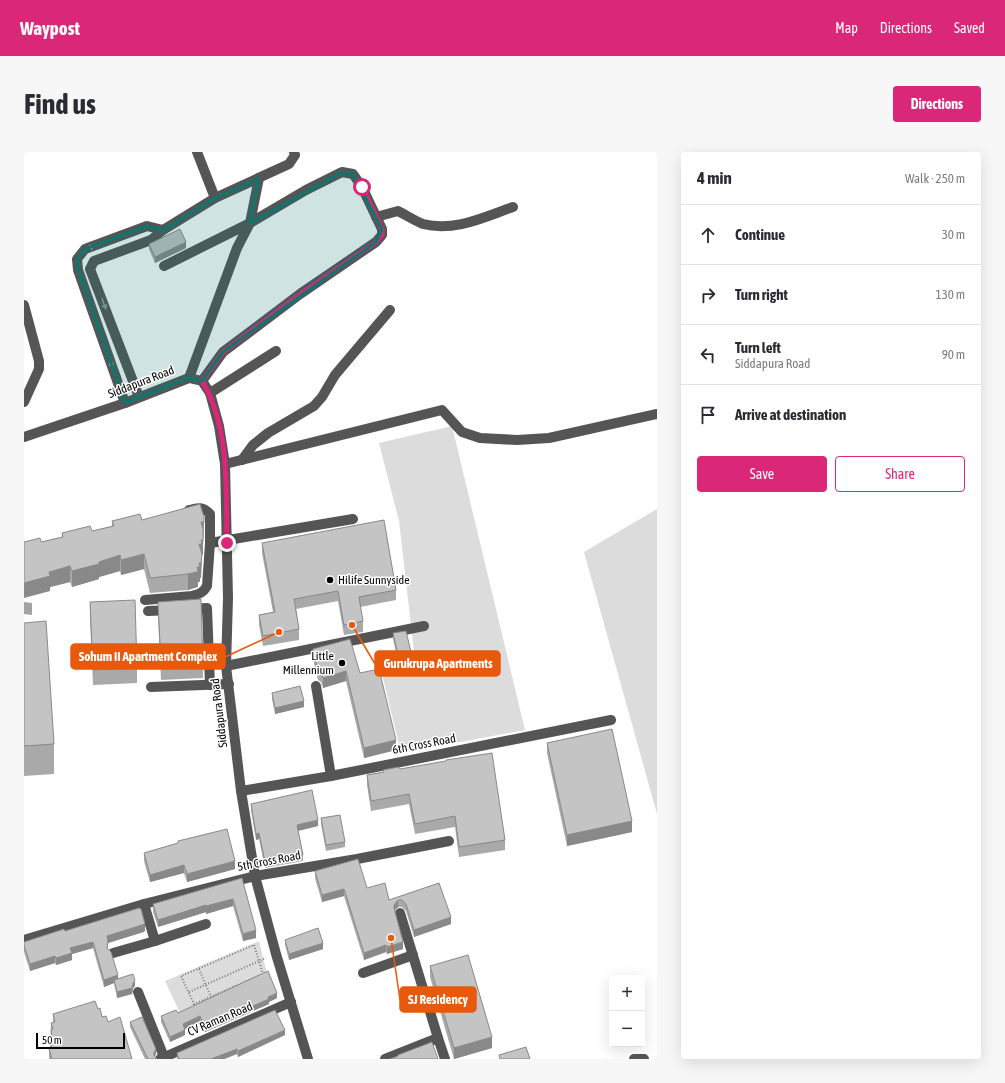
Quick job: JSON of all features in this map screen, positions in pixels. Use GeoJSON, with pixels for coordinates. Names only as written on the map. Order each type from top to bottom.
{"type":"FeatureCollection","features":[{"type":"Feature","properties":{"kind":"street"},"geometry":{"type":"LineString","coordinates":[[197,152],[215,198]]}},
{"type":"Feature","properties":{"kind":"street"},"geometry":{"type":"LineString","coordinates":[[139,398],[90,269],[94,261],[151,240],[163,230],[215,198],[289,164],[295,155],[294,152]]}},
{"type":"Feature","properties":{"kind":"street"},"geometry":{"type":"LineString","coordinates":[[164,266],[250,223],[306,190],[342,172],[353,174],[362,187],[382,229],[382,235],[376,242],[300,294],[223,352],[202,381]]}},
{"type":"Feature","properties":{"kind":"street"},"geometry":{"type":"LineString","coordinates":[[189,378],[237,248],[250,223],[259,178]]}},
{"type":"Feature","properties":{"kind":"street"},"geometry":{"type":"LineString","coordinates":[[376,217],[398,211],[422,223],[446,227],[471,222],[513,207]]}},
{"type":"Feature","properties":{"kind":"street"},"geometry":{"type":"LineString","coordinates":[[125,403],[78,270],[77,259],[85,249],[148,226],[163,230]]}},
{"type":"Feature","properties":{"kind":"street"},"geometry":{"type":"LineString","coordinates":[[24,305],[39,361],[38,369],[24,402]]}},
{"type":"Feature","properties":{"kind":"street"},"geometry":{"type":"LineString","coordinates":[[242,460],[253,445],[268,433],[314,406],[322,397],[335,375],[390,310]]}},
{"type":"Feature","properties":{"kind":"street"},"geometry":{"type":"LineString","coordinates":[[210,393],[276,351]]}},
{"type":"Feature","properties":{"kind":"street","name":"Siddapura Road"},"geometry":{"type":"LineString","coordinates":[[24,437],[139,398],[189,378],[202,381],[210,393],[219,426],[225,464],[228,598],[226,666],[241,791],[255,876],[276,954],[308,1059]]}},
{"type":"Feature","properties":{"kind":"street"},"geometry":{"type":"LineString","coordinates":[[225,464],[442,410],[462,432],[480,438],[517,440],[549,438],[657,414]]}},
{"type":"Feature","properties":{"kind":"street"},"geometry":{"type":"LineString","coordinates":[[145,600],[192,596],[200,594],[207,586],[210,543],[210,514],[205,509],[199,508],[176,513]]}},
{"type":"Feature","properties":{"kind":"street"},"geometry":{"type":"LineString","coordinates":[[210,543],[353,520]]}},
{"type":"Feature","properties":{"kind":"street"},"geometry":{"type":"LineString","coordinates":[[148,611],[207,608],[210,685]]}},
{"type":"Feature","properties":{"kind":"street"},"geometry":{"type":"LineString","coordinates":[[226,666],[424,626]]}},
{"type":"Feature","properties":{"kind":"street"},"geometry":{"type":"LineString","coordinates":[[151,687],[229,684]]}},
{"type":"Feature","properties":{"kind":"street"},"geometry":{"type":"LineString","coordinates":[[316,686],[332,776]]}},
{"type":"Feature","properties":{"kind":"street","name":"6th Cross Road"},"geometry":{"type":"LineString","coordinates":[[241,791],[332,776],[611,720]]}},
{"type":"Feature","properties":{"kind":"street","name":"5th Cross Road"},"geometry":{"type":"LineString","coordinates":[[24,940],[144,904],[255,876],[357,859],[449,841]]}},
{"type":"Feature","properties":{"kind":"street"},"geometry":{"type":"LineString","coordinates":[[144,904],[155,941]]}},
{"type":"Feature","properties":{"kind":"street"},"geometry":{"type":"LineString","coordinates":[[400,913],[445,1059]]}},
{"type":"Feature","properties":{"kind":"street"},"geometry":{"type":"LineString","coordinates":[[112,953],[155,941],[206,924]]}},
{"type":"Feature","properties":{"kind":"street"},"geometry":{"type":"LineString","coordinates":[[363,973],[413,955]]}},
{"type":"Feature","properties":{"kind":"street"},"geometry":{"type":"LineString","coordinates":[[138,992],[162,1058]]}},
{"type":"Feature","properties":{"kind":"street","name":"CV Raman Road"},"geometry":{"type":"LineString","coordinates":[[162,1058],[291,1002]]}},
{"type":"Feature","properties":{"kind":"street"},"geometry":{"type":"LineString","coordinates":[[385,1059],[438,1038]]}},
{"type":"Feature","properties":{"kind":"street"},"geometry":{"type":"LineString","coordinates":[[634,1059],[644,1059]]}},
{"type":"Feature","properties":{"kind":"path"},"geometry":{"type":"LineString","coordinates":[[254,945],[259,961],[263,974],[194,1004],[181,976],[254,945]]}},
{"type":"Feature","properties":{"kind":"path"},"geometry":{"type":"LineString","coordinates":[[189,992],[259,961]]}},
{"type":"Feature","properties":{"kind":"path"},"geometry":{"type":"LineString","coordinates":[[199,969],[211,997]]}},
{"type":"Feature","properties":{"kind":"highlighted area"},"geometry":{"type":"Polygon","coordinates":[[[342,172],[353,174],[382,229],[376,242],[223,352],[202,381],[189,378],[125,403],[78,270],[77,259],[85,249],[147,226],[163,230],[215,198],[259,178],[250,223],[342,172]]]}},
{"type":"Feature","properties":{"kind":"shaded area"},"geometry":{"type":"Polygon","coordinates":[[[452,426],[525,730],[401,753],[382,674],[415,660],[399,521],[379,443],[452,426]]]}},
{"type":"Feature","properties":{"kind":"shaded area"},"geometry":{"type":"Polygon","coordinates":[[[657,509],[657,814],[584,552],[657,509]]]}},
{"type":"Feature","properties":{"kind":"shaded area"},"geometry":{"type":"Polygon","coordinates":[[[24,602],[32,603],[32,615],[24,614],[24,602]]]}},
{"type":"Feature","properties":{"kind":"shaded area"},"geometry":{"type":"Polygon","coordinates":[[[259,941],[267,974],[180,1013],[165,981],[259,941]]]}},
{"type":"Feature","properties":{"kind":"building"},"geometry":{"type":"Polygon","coordinates":[[[180,229],[186,242],[155,257],[149,244],[180,229]]]}},
{"type":"Feature","properties":{"kind":"building"},"geometry":{"type":"Polygon","coordinates":[[[200,504],[204,522],[201,522],[203,529],[203,540],[201,540],[202,544],[199,544],[202,554],[201,563],[199,563],[200,567],[197,567],[197,572],[150,578],[144,554],[121,560],[120,555],[99,562],[99,564],[72,571],[70,566],[49,572],[50,576],[24,583],[24,542],[40,538],[41,542],[63,537],[62,533],[90,526],[92,531],[114,526],[112,521],[140,514],[142,520],[200,504]]]}},
{"type":"Feature","properties":{"kind":"building","name":"Hilife Sunnyside"},"geometry":{"type":"Polygon","coordinates":[[[384,520],[396,590],[359,597],[363,621],[344,625],[338,591],[294,599],[299,629],[263,636],[259,615],[275,612],[262,543],[384,520]]]}},
{"type":"Feature","properties":{"kind":"building"},"geometry":{"type":"Polygon","coordinates":[[[201,599],[203,663],[161,665],[158,602],[201,599]]]}},
{"type":"Feature","properties":{"kind":"building"},"geometry":{"type":"Polygon","coordinates":[[[135,600],[137,668],[93,670],[90,602],[135,600]]]}},
{"type":"Feature","properties":{"kind":"building"},"geometry":{"type":"Polygon","coordinates":[[[46,621],[54,744],[24,746],[24,623],[46,621]]]}},
{"type":"Feature","properties":{"kind":"building"},"geometry":{"type":"Polygon","coordinates":[[[406,631],[411,652],[398,655],[393,633],[406,631]]]}},
{"type":"Feature","properties":{"kind":"building"},"geometry":{"type":"Polygon","coordinates":[[[350,639],[360,673],[379,669],[396,740],[364,748],[346,671],[323,678],[321,672],[318,670],[313,649],[350,639]]]}},
{"type":"Feature","properties":{"kind":"building"},"geometry":{"type":"Polygon","coordinates":[[[300,686],[304,701],[275,708],[272,693],[300,686]]]}},
{"type":"Feature","properties":{"kind":"building"},"geometry":{"type":"Polygon","coordinates":[[[612,729],[632,821],[567,835],[547,743],[612,729]]]}},
{"type":"Feature","properties":{"kind":"building"},"geometry":{"type":"Polygon","coordinates":[[[492,753],[505,840],[459,847],[455,816],[415,824],[409,794],[371,801],[367,775],[384,772],[383,770],[399,767],[400,769],[492,753]]]}},
{"type":"Feature","properties":{"kind":"building"},"geometry":{"type":"Polygon","coordinates":[[[312,790],[318,820],[297,825],[303,855],[265,862],[259,833],[256,834],[251,804],[312,790]]]}},
{"type":"Feature","properties":{"kind":"building"},"geometry":{"type":"Polygon","coordinates":[[[340,815],[345,842],[326,845],[321,818],[340,815]]]}},
{"type":"Feature","properties":{"kind":"building"},"geometry":{"type":"Polygon","coordinates":[[[227,829],[235,861],[187,874],[184,865],[150,875],[144,853],[178,843],[178,841],[227,829]]]}},
{"type":"Feature","properties":{"kind":"building"},"geometry":{"type":"Polygon","coordinates":[[[358,859],[367,888],[385,883],[389,900],[439,883],[451,917],[414,930],[406,904],[402,900],[398,900],[394,905],[394,908],[403,942],[387,947],[386,945],[364,953],[344,889],[322,895],[315,871],[358,859]]]}},
{"type":"Feature","properties":{"kind":"building"},"geometry":{"type":"Polygon","coordinates":[[[242,878],[256,930],[243,934],[233,899],[206,905],[158,920],[153,904],[242,878]]]}},
{"type":"Feature","properties":{"kind":"building"},"geometry":{"type":"Polygon","coordinates":[[[139,908],[141,909],[145,924],[107,936],[107,948],[111,952],[118,975],[104,980],[93,942],[70,948],[72,953],[56,958],[55,956],[30,964],[24,942],[139,908]]]}},
{"type":"Feature","properties":{"kind":"building"},"geometry":{"type":"Polygon","coordinates":[[[318,928],[323,943],[289,954],[285,940],[318,928]]]}},
{"type":"Feature","properties":{"kind":"building"},"geometry":{"type":"Polygon","coordinates":[[[468,955],[492,1037],[454,1048],[430,966],[468,955]]]}},
{"type":"Feature","properties":{"kind":"building"},"geometry":{"type":"Polygon","coordinates":[[[268,971],[277,993],[268,997],[269,999],[205,1027],[200,1016],[183,1024],[185,1030],[170,1037],[161,1016],[176,1010],[178,1013],[268,971]]]}},
{"type":"Feature","properties":{"kind":"building"},"geometry":{"type":"Polygon","coordinates":[[[133,974],[135,981],[132,988],[117,992],[114,980],[133,974]]]}},
{"type":"Feature","properties":{"kind":"building"},"geometry":{"type":"Polygon","coordinates":[[[95,1001],[98,1009],[100,1008],[102,1017],[106,1016],[108,1022],[120,1017],[132,1059],[52,1059],[49,1049],[52,1048],[50,1043],[52,1042],[50,1036],[52,1036],[51,1030],[53,1029],[51,1023],[55,1022],[53,1014],[95,1001]]]}},
{"type":"Feature","properties":{"kind":"building"},"geometry":{"type":"Polygon","coordinates":[[[275,1010],[285,1030],[238,1051],[237,1049],[211,1059],[179,1059],[177,1053],[275,1010]]]}},
{"type":"Feature","properties":{"kind":"building"},"geometry":{"type":"Polygon","coordinates":[[[142,1017],[156,1049],[154,1056],[157,1059],[148,1059],[130,1022],[142,1017]]]}},
{"type":"Feature","properties":{"kind":"building"},"geometry":{"type":"Polygon","coordinates":[[[432,1042],[438,1059],[390,1059],[398,1055],[432,1042]]]}},
{"type":"Feature","properties":{"kind":"building"},"geometry":{"type":"Polygon","coordinates":[[[526,1047],[530,1059],[500,1059],[499,1055],[526,1047]]]}},
{"type":"Feature","properties":{"kind":"place","name":"Hilife Sunnyside"},"geometry":{"type":"Point","coordinates":[330,580]}},
{"type":"Feature","properties":{"kind":"place","name":"Gurukrupa Apartments"},"geometry":{"type":"Point","coordinates":[352,625]}},
{"type":"Feature","properties":{"kind":"place","name":"Sohum II Apartment Complex"},"geometry":{"type":"Point","coordinates":[279,632]}},
{"type":"Feature","properties":{"kind":"place","name":"Little Millennium"},"geometry":{"type":"Point","coordinates":[342,663]}},
{"type":"Feature","properties":{"kind":"place","name":"SJ Residency"},"geometry":{"type":"Point","coordinates":[391,938]}},
{"type":"Feature","properties":{"kind":"route"},"geometry":{"type":"LineString","coordinates":[[227,543],[225,464],[219,426],[210,393],[202,381],[223,352],[300,294],[376,242],[382,235],[382,229],[362,187]]}}]}
